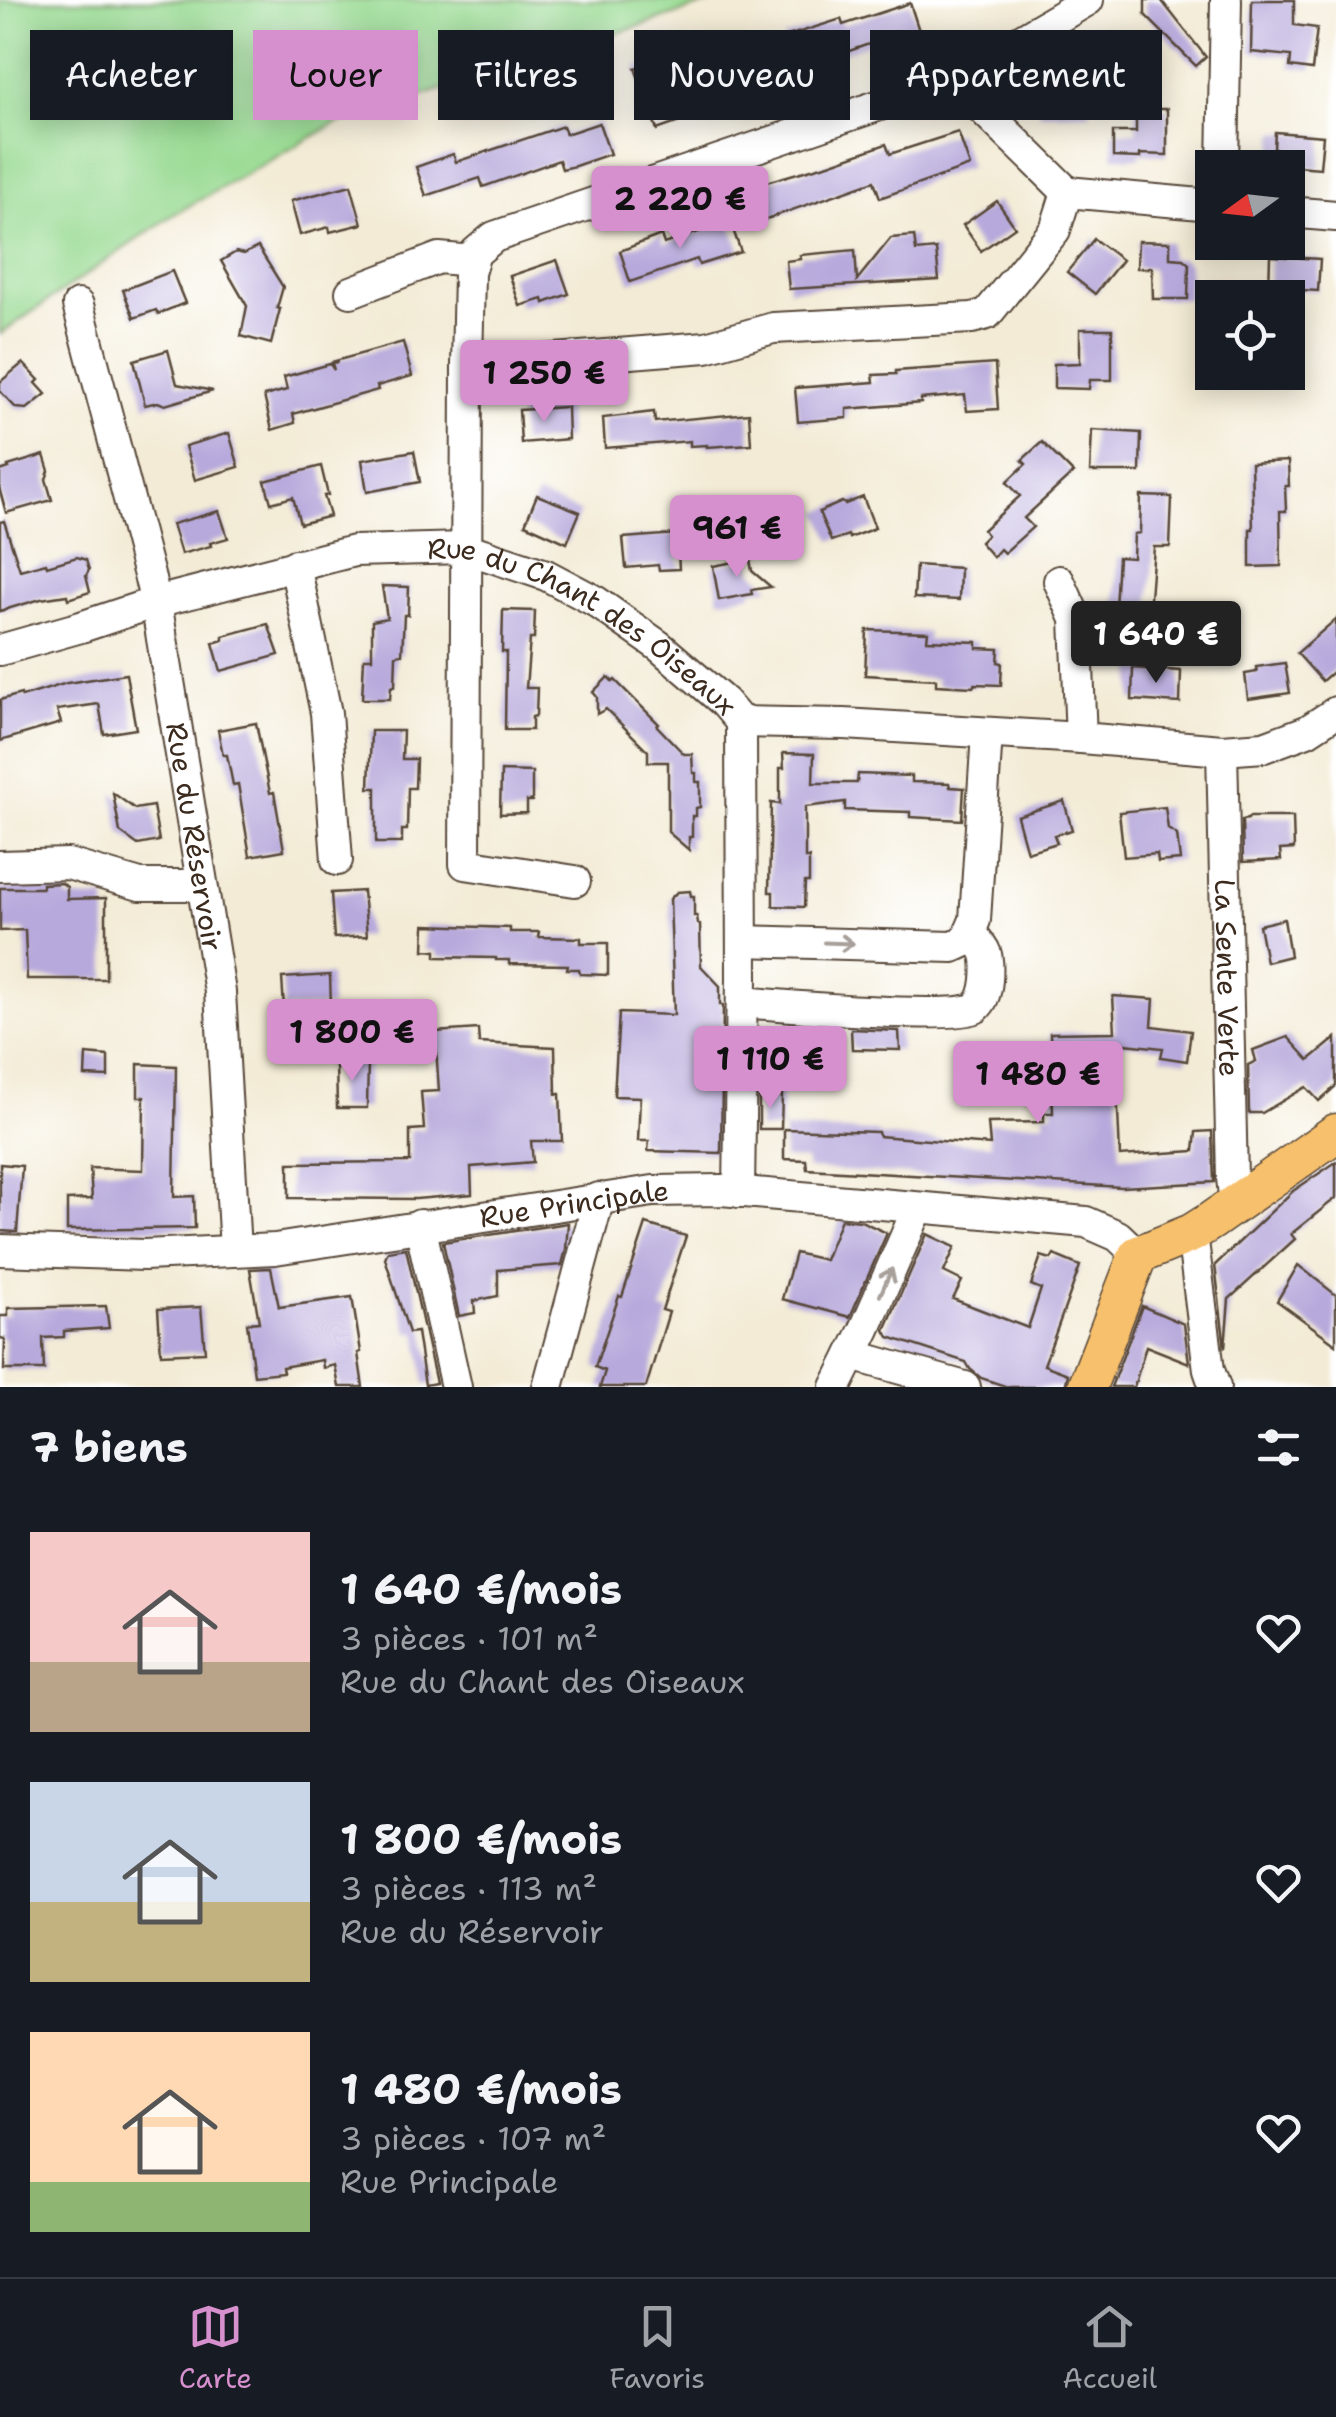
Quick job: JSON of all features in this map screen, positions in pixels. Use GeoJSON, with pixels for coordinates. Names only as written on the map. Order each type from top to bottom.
{"type":"FeatureCollection","features":[{"type":"Feature","properties":{"kind":"main road"},"geometry":{"type":"LineString","coordinates":[[1087,1387],[1138,1255],[1192,1233],[1336,1133]]}},
{"type":"Feature","properties":{"kind":"street"},"geometry":{"type":"LineString","coordinates":[[1038,30],[1088,0]]}},
{"type":"Feature","properties":{"kind":"street"},"geometry":{"type":"LineString","coordinates":[[1223,150],[1226,0]]}},
{"type":"Feature","properties":{"kind":"street"},"geometry":{"type":"LineString","coordinates":[[575,881],[465,864],[468,273],[475,253],[494,238],[870,109]]}},
{"type":"Feature","properties":{"kind":"street"},"geometry":{"type":"LineString","coordinates":[[994,120],[1067,192],[1195,203]]}},
{"type":"Feature","properties":{"kind":"street"},"geometry":{"type":"LineString","coordinates":[[467,366],[706,347],[773,328],[972,318],[987,314],[1055,230],[1067,192]]}},
{"type":"Feature","properties":{"kind":"street"},"geometry":{"type":"LineString","coordinates":[[1305,213],[1336,216]]}},
{"type":"Feature","properties":{"kind":"street"},"geometry":{"type":"LineString","coordinates":[[351,292],[439,258],[472,261]]}},
{"type":"Feature","properties":{"kind":"street","name":"Rue du Réservoir"},"geometry":{"type":"LineString","coordinates":[[78,304],[156,602],[220,992],[235,1250]]}},
{"type":"Feature","properties":{"kind":"street","name":"Rue du Chant des Oiseaux"},"geometry":{"type":"LineString","coordinates":[[0,650],[156,602],[354,551],[465,548],[546,575],[595,601],[660,646],[741,722],[844,724],[1222,750],[1264,747],[1307,731],[1336,712]]}},
{"type":"Feature","properties":{"kind":"street"},"geometry":{"type":"LineString","coordinates":[[295,565],[326,713],[336,860]]}},
{"type":"Feature","properties":{"kind":"street"},"geometry":{"type":"LineString","coordinates":[[1059,581],[1076,619],[1081,738]]}},
{"type":"Feature","properties":{"kind":"street"},"geometry":{"type":"LineString","coordinates":[[739,1192],[741,722]]}},
{"type":"Feature","properties":{"kind":"street"},"geometry":{"type":"LineString","coordinates":[[742,941],[953,947],[966,941],[976,920],[988,733]]}},
{"type":"Feature","properties":{"kind":"street","name":"La Sente Verte"},"geometry":{"type":"LineString","coordinates":[[1222,750],[1235,1204]]}},
{"type":"Feature","properties":{"kind":"street"},"geometry":{"type":"LineString","coordinates":[[0,866],[68,864],[140,885],[202,884]]}},
{"type":"Feature","properties":{"kind":"street"},"geometry":{"type":"LineString","coordinates":[[742,1002],[886,1011],[956,1012],[975,1008],[986,994],[988,964],[985,948],[970,932]]}},
{"type":"Feature","properties":{"kind":"street","name":"Rue Principale"},"geometry":{"type":"LineString","coordinates":[[1,1256],[274,1249],[653,1190],[739,1192],[1086,1222],[1118,1236],[1138,1255]]}},
{"type":"Feature","properties":{"kind":"street"},"geometry":{"type":"LineString","coordinates":[[548,1387],[599,1198]]}},
{"type":"Feature","properties":{"kind":"street"},"geometry":{"type":"LineString","coordinates":[[836,1387],[918,1208]]}},
{"type":"Feature","properties":{"kind":"street"},"geometry":{"type":"LineString","coordinates":[[420,1225],[456,1387]]}},
{"type":"Feature","properties":{"kind":"street"},"geometry":{"type":"LineString","coordinates":[[1192,1233],[1214,1387]]}},
{"type":"Feature","properties":{"kind":"street"},"geometry":{"type":"LineString","coordinates":[[852,1355],[965,1387]]}},
{"type":"Feature","properties":{"kind":"green space"},"geometry":{"type":"Polygon","coordinates":[[[0,0],[720,0],[614,34],[614,30],[438,30],[438,91],[418,97],[418,30],[253,30],[253,120],[347,120],[171,216],[0,334],[0,0]]]}},
{"type":"Feature","properties":{"kind":"building"},"geometry":{"type":"Polygon","coordinates":[[[1145,0],[1161,0],[1206,57],[1196,66],[1145,15],[1145,0]]]}},
{"type":"Feature","properties":{"kind":"building"},"geometry":{"type":"Polygon","coordinates":[[[1252,0],[1294,0],[1294,25],[1317,28],[1312,70],[1290,67],[1291,56],[1251,52],[1252,0]]]}},
{"type":"Feature","properties":{"kind":"building"},"geometry":{"type":"Polygon","coordinates":[[[910,3],[919,30],[870,30],[870,46],[850,51],[850,30],[806,30],[841,19],[843,25],[910,3]]]}},
{"type":"Feature","properties":{"kind":"building"},"geometry":{"type":"Polygon","coordinates":[[[1162,109],[1167,109],[1167,155],[1113,157],[1113,132],[1136,132],[1136,120],[1162,120],[1162,109]]]}},
{"type":"Feature","properties":{"kind":"building"},"geometry":{"type":"Polygon","coordinates":[[[653,120],[685,120],[657,130],[653,120]]]}},
{"type":"Feature","properties":{"kind":"building"},"geometry":{"type":"Polygon","coordinates":[[[599,123],[610,154],[575,166],[562,169],[559,160],[483,187],[480,178],[426,196],[416,167],[453,154],[456,162],[563,126],[566,134],[599,123]]]}},
{"type":"Feature","properties":{"kind":"building"},"geometry":{"type":"Polygon","coordinates":[[[958,132],[970,166],[880,198],[874,181],[764,220],[752,186],[886,144],[890,154],[958,132]]]}},
{"type":"Feature","properties":{"kind":"building"},"geometry":{"type":"Polygon","coordinates":[[[1275,132],[1323,136],[1320,168],[1305,167],[1305,150],[1274,150],[1275,132]]]}},
{"type":"Feature","properties":{"kind":"building"},"geometry":{"type":"Polygon","coordinates":[[[351,185],[362,224],[300,235],[291,201],[351,185]]]}},
{"type":"Feature","properties":{"kind":"building"},"geometry":{"type":"Polygon","coordinates":[[[997,201],[1015,227],[981,251],[963,225],[997,201]]]}},
{"type":"Feature","properties":{"kind":"building"},"geometry":{"type":"Polygon","coordinates":[[[730,221],[741,252],[699,265],[697,259],[630,282],[620,251],[661,235],[664,244],[730,221]]]}},
{"type":"Feature","properties":{"kind":"building"},"geometry":{"type":"Polygon","coordinates":[[[914,236],[916,251],[936,249],[939,280],[789,289],[786,261],[801,259],[800,255],[855,250],[857,280],[891,238],[914,236]]]}},
{"type":"Feature","properties":{"kind":"building"},"geometry":{"type":"Polygon","coordinates":[[[1094,239],[1122,260],[1095,294],[1067,272],[1094,239]]]}},
{"type":"Feature","properties":{"kind":"building"},"geometry":{"type":"Polygon","coordinates":[[[1138,241],[1170,242],[1170,258],[1189,264],[1188,299],[1153,299],[1152,268],[1137,268],[1138,241]]]}},
{"type":"Feature","properties":{"kind":"building"},"geometry":{"type":"Polygon","coordinates":[[[258,247],[283,287],[271,344],[241,336],[247,306],[221,261],[236,252],[244,254],[258,247]]]}},
{"type":"Feature","properties":{"kind":"building"},"geometry":{"type":"Polygon","coordinates":[[[1320,259],[1318,291],[1305,290],[1305,280],[1269,280],[1270,260],[1320,259]]]}},
{"type":"Feature","properties":{"kind":"building"},"geometry":{"type":"Polygon","coordinates":[[[557,260],[569,294],[520,306],[510,276],[557,260]]]}},
{"type":"Feature","properties":{"kind":"building"},"geometry":{"type":"Polygon","coordinates":[[[172,271],[185,303],[134,318],[123,290],[172,271]]]}},
{"type":"Feature","properties":{"kind":"building"},"geometry":{"type":"Polygon","coordinates":[[[1080,329],[1112,329],[1112,380],[1090,380],[1089,389],[1054,388],[1054,364],[1080,363],[1080,329]]]}},
{"type":"Feature","properties":{"kind":"building"},"geometry":{"type":"Polygon","coordinates":[[[403,342],[412,376],[293,414],[295,423],[272,430],[264,396],[287,390],[284,377],[330,364],[334,370],[332,363],[338,362],[335,361],[403,342]]]}},
{"type":"Feature","properties":{"kind":"building"},"geometry":{"type":"Polygon","coordinates":[[[168,350],[177,384],[213,391],[165,405],[145,405],[134,360],[168,350]]]}},
{"type":"Feature","properties":{"kind":"building"},"geometry":{"type":"Polygon","coordinates":[[[23,363],[46,394],[27,409],[16,408],[0,391],[0,382],[23,363]]]}},
{"type":"Feature","properties":{"kind":"building"},"geometry":{"type":"Polygon","coordinates":[[[995,364],[998,409],[967,411],[965,395],[847,409],[847,418],[798,422],[795,388],[874,382],[873,375],[896,371],[995,364]]]}},
{"type":"Feature","properties":{"kind":"building"},"geometry":{"type":"Polygon","coordinates":[[[567,407],[568,439],[521,443],[519,410],[567,407]]]}},
{"type":"Feature","properties":{"kind":"building"},"geometry":{"type":"Polygon","coordinates":[[[654,412],[655,422],[749,413],[751,444],[707,447],[690,446],[690,441],[605,448],[603,418],[654,412]]]}},
{"type":"Feature","properties":{"kind":"building"},"geometry":{"type":"Polygon","coordinates":[[[1092,430],[1141,433],[1140,472],[1090,472],[1092,430]]]}},
{"type":"Feature","properties":{"kind":"building"},"geometry":{"type":"Polygon","coordinates":[[[229,433],[239,467],[195,480],[185,446],[229,433]]]}},
{"type":"Feature","properties":{"kind":"building"},"geometry":{"type":"Polygon","coordinates":[[[1042,442],[1073,473],[1024,518],[1033,527],[1004,553],[1000,549],[993,557],[980,542],[987,535],[983,530],[1020,496],[1007,482],[1026,464],[1022,460],[1042,442]]]}},
{"type":"Feature","properties":{"kind":"building"},"geometry":{"type":"Polygon","coordinates":[[[414,451],[420,482],[367,492],[362,460],[414,451]]]}},
{"type":"Feature","properties":{"kind":"building"},"geometry":{"type":"Polygon","coordinates":[[[44,455],[52,500],[6,513],[0,471],[44,455]]]}},
{"type":"Feature","properties":{"kind":"building"},"geometry":{"type":"Polygon","coordinates":[[[1288,461],[1286,511],[1280,511],[1281,566],[1250,567],[1251,463],[1288,461]]]}},
{"type":"Feature","properties":{"kind":"building"},"geometry":{"type":"Polygon","coordinates":[[[321,466],[330,516],[300,524],[293,497],[271,503],[265,481],[321,466]]]}},
{"type":"Feature","properties":{"kind":"building"},"geometry":{"type":"Polygon","coordinates":[[[537,495],[580,512],[567,543],[525,524],[537,495]]]}},
{"type":"Feature","properties":{"kind":"building"},"geometry":{"type":"Polygon","coordinates":[[[1141,496],[1172,497],[1170,547],[1154,547],[1149,611],[1115,608],[1118,557],[1133,558],[1134,534],[1140,533],[1141,496]]]}},
{"type":"Feature","properties":{"kind":"building"},"geometry":{"type":"Polygon","coordinates":[[[863,497],[875,528],[831,541],[819,512],[863,497]]]}},
{"type":"Feature","properties":{"kind":"building"},"geometry":{"type":"Polygon","coordinates":[[[219,511],[228,538],[181,554],[172,524],[219,511]]]}},
{"type":"Feature","properties":{"kind":"building"},"geometry":{"type":"Polygon","coordinates":[[[4,521],[20,570],[77,557],[86,560],[90,592],[68,599],[67,595],[41,599],[0,611],[0,522],[4,521]]]}},
{"type":"Feature","properties":{"kind":"building"},"geometry":{"type":"Polygon","coordinates":[[[677,534],[679,569],[659,570],[658,565],[626,568],[623,538],[677,534]]]}},
{"type":"Feature","properties":{"kind":"building"},"geometry":{"type":"Polygon","coordinates":[[[750,559],[752,571],[771,587],[719,600],[713,566],[750,559]]]}},
{"type":"Feature","properties":{"kind":"building"},"geometry":{"type":"Polygon","coordinates":[[[916,565],[960,568],[959,600],[914,598],[916,565]]]}},
{"type":"Feature","properties":{"kind":"building"},"geometry":{"type":"Polygon","coordinates":[[[382,586],[409,587],[402,654],[396,655],[395,686],[391,687],[390,699],[362,699],[364,658],[372,658],[372,621],[387,618],[382,586]]]}},
{"type":"Feature","properties":{"kind":"building"},"geometry":{"type":"Polygon","coordinates":[[[503,610],[535,611],[526,688],[537,688],[532,730],[505,730],[503,610]]]}},
{"type":"Feature","properties":{"kind":"building"},"geometry":{"type":"Polygon","coordinates":[[[1336,619],[1336,669],[1322,681],[1297,653],[1336,619]]]}},
{"type":"Feature","properties":{"kind":"building"},"geometry":{"type":"Polygon","coordinates":[[[268,624],[279,655],[221,671],[213,643],[223,640],[223,636],[268,624]]]}},
{"type":"Feature","properties":{"kind":"building"},"geometry":{"type":"Polygon","coordinates":[[[867,630],[928,632],[927,640],[977,642],[977,648],[999,649],[1001,685],[936,685],[936,679],[865,675],[867,630]]]}},
{"type":"Feature","properties":{"kind":"building"},"geometry":{"type":"Polygon","coordinates":[[[1285,663],[1290,693],[1248,699],[1245,674],[1257,672],[1256,667],[1285,663]]]}},
{"type":"Feature","properties":{"kind":"building"},"geometry":{"type":"Polygon","coordinates":[[[1133,668],[1181,671],[1180,703],[1132,700],[1133,668]]]}},
{"type":"Feature","properties":{"kind":"building"},"geometry":{"type":"Polygon","coordinates":[[[126,674],[136,729],[104,734],[99,704],[57,710],[61,723],[0,741],[0,700],[67,683],[126,674]]]}},
{"type":"Feature","properties":{"kind":"building"},"geometry":{"type":"Polygon","coordinates":[[[608,677],[659,724],[684,754],[692,754],[693,773],[696,782],[700,782],[700,807],[692,816],[689,850],[668,832],[668,762],[648,762],[648,751],[606,709],[597,714],[597,697],[593,692],[608,677]]]}},
{"type":"Feature","properties":{"kind":"building"},"geometry":{"type":"Polygon","coordinates":[[[256,723],[284,850],[250,856],[238,784],[233,785],[218,730],[256,723]]]}},
{"type":"Feature","properties":{"kind":"building"},"geometry":{"type":"Polygon","coordinates":[[[371,731],[403,731],[402,759],[416,759],[415,788],[408,788],[407,830],[402,830],[402,843],[376,843],[376,788],[369,788],[371,731]]]}},
{"type":"Feature","properties":{"kind":"building"},"geometry":{"type":"Polygon","coordinates":[[[783,753],[814,754],[813,783],[857,783],[858,774],[912,776],[912,782],[949,783],[950,787],[964,788],[962,820],[910,817],[910,812],[845,810],[845,802],[805,807],[809,882],[805,882],[804,907],[773,906],[773,892],[769,892],[771,803],[780,804],[783,753]]]}},
{"type":"Feature","properties":{"kind":"building"},"geometry":{"type":"Polygon","coordinates":[[[501,771],[532,772],[532,801],[527,801],[527,813],[500,814],[501,771]]]}},
{"type":"Feature","properties":{"kind":"building"},"geometry":{"type":"Polygon","coordinates":[[[113,793],[135,809],[153,806],[159,841],[138,845],[120,832],[113,793]]]}},
{"type":"Feature","properties":{"kind":"building"},"geometry":{"type":"Polygon","coordinates":[[[1064,801],[1072,830],[1054,835],[1057,843],[1027,852],[1017,816],[1064,801]]]}},
{"type":"Feature","properties":{"kind":"building"},"geometry":{"type":"Polygon","coordinates":[[[1165,807],[1168,829],[1177,835],[1180,860],[1158,862],[1157,854],[1124,857],[1119,812],[1165,807]]]}},
{"type":"Feature","properties":{"kind":"building"},"geometry":{"type":"Polygon","coordinates":[[[1293,817],[1294,849],[1280,850],[1281,860],[1243,862],[1242,820],[1293,817]]]}},
{"type":"Feature","properties":{"kind":"building"},"geometry":{"type":"Polygon","coordinates":[[[62,883],[67,887],[67,899],[106,898],[106,979],[27,979],[25,930],[0,931],[0,888],[42,888],[42,884],[62,883]]]}},
{"type":"Feature","properties":{"kind":"building"},"geometry":{"type":"Polygon","coordinates":[[[363,891],[367,936],[334,938],[331,893],[363,891]]]}},
{"type":"Feature","properties":{"kind":"building"},"geometry":{"type":"Polygon","coordinates":[[[690,891],[694,896],[694,916],[700,925],[701,966],[720,986],[723,1005],[721,1153],[648,1151],[649,1141],[638,1141],[640,1097],[614,1096],[619,1013],[674,1015],[670,899],[677,892],[690,891]]]}},
{"type":"Feature","properties":{"kind":"building"},"geometry":{"type":"Polygon","coordinates":[[[1284,919],[1290,956],[1266,962],[1259,925],[1284,919]]]}},
{"type":"Feature","properties":{"kind":"building"},"geometry":{"type":"Polygon","coordinates":[[[425,925],[510,928],[510,932],[539,932],[538,937],[608,943],[608,975],[580,974],[579,969],[567,969],[568,965],[436,957],[436,951],[424,950],[425,925]]]}},
{"type":"Feature","properties":{"kind":"building"},"geometry":{"type":"Polygon","coordinates":[[[330,975],[331,1006],[284,1008],[282,978],[330,975]]]}},
{"type":"Feature","properties":{"kind":"building"},"geometry":{"type":"Polygon","coordinates":[[[1113,996],[1154,999],[1152,1026],[1191,1031],[1187,1061],[1161,1057],[1163,1048],[1115,1043],[1120,1156],[1194,1151],[1196,1132],[1212,1131],[1214,1182],[1122,1187],[807,1169],[806,1160],[784,1159],[784,1129],[878,1132],[879,1136],[990,1145],[988,1123],[1044,1122],[1044,1113],[1053,1113],[1050,1033],[1115,1032],[1113,996]]]}},
{"type":"Feature","properties":{"kind":"building"},"geometry":{"type":"Polygon","coordinates":[[[478,1029],[479,1043],[555,1047],[562,1141],[531,1141],[533,1162],[471,1167],[472,1194],[416,1199],[289,1198],[289,1163],[410,1162],[410,1130],[424,1129],[421,1092],[439,1091],[435,1032],[478,1029]]]}},
{"type":"Feature","properties":{"kind":"building"},"geometry":{"type":"Polygon","coordinates":[[[851,1029],[899,1031],[900,1050],[852,1049],[851,1029]]]}},
{"type":"Feature","properties":{"kind":"building"},"geometry":{"type":"Polygon","coordinates":[[[1288,1037],[1309,1060],[1336,1038],[1336,1086],[1319,1101],[1306,1087],[1262,1113],[1249,1113],[1248,1065],[1256,1061],[1253,1050],[1288,1037]]]}},
{"type":"Feature","properties":{"kind":"building"},"geometry":{"type":"Polygon","coordinates":[[[86,1054],[108,1056],[108,1077],[85,1076],[86,1054]]]}},
{"type":"Feature","properties":{"kind":"building"},"geometry":{"type":"Polygon","coordinates":[[[368,1060],[367,1108],[337,1108],[336,1061],[368,1060]]]}},
{"type":"Feature","properties":{"kind":"building"},"geometry":{"type":"Polygon","coordinates":[[[138,1064],[176,1066],[174,1197],[194,1196],[195,1228],[67,1230],[67,1200],[92,1199],[90,1168],[143,1170],[144,1097],[138,1097],[138,1064]]]}},
{"type":"Feature","properties":{"kind":"building"},"geometry":{"type":"Polygon","coordinates":[[[759,1093],[782,1094],[781,1129],[759,1129],[759,1093]]]}},
{"type":"Feature","properties":{"kind":"building"},"geometry":{"type":"Polygon","coordinates":[[[1336,1162],[1336,1198],[1291,1234],[1295,1239],[1229,1299],[1225,1348],[1215,1265],[1293,1191],[1336,1162]]]}},
{"type":"Feature","properties":{"kind":"building"},"geometry":{"type":"Polygon","coordinates":[[[0,1164],[22,1166],[17,1232],[0,1231],[0,1164]]]}},
{"type":"Feature","properties":{"kind":"building"},"geometry":{"type":"Polygon","coordinates":[[[841,1219],[861,1221],[887,1233],[850,1317],[782,1299],[795,1253],[825,1260],[841,1219]]]}},
{"type":"Feature","properties":{"kind":"building"},"geometry":{"type":"Polygon","coordinates":[[[568,1223],[562,1265],[498,1270],[498,1296],[474,1301],[475,1313],[459,1316],[443,1242],[568,1223]]]}},
{"type":"Feature","properties":{"kind":"building"},"geometry":{"type":"Polygon","coordinates":[[[646,1224],[686,1236],[662,1310],[669,1312],[646,1387],[600,1387],[605,1371],[595,1367],[646,1224]]]}},
{"type":"Feature","properties":{"kind":"building"},"geometry":{"type":"Polygon","coordinates":[[[927,1234],[955,1247],[944,1272],[962,1281],[953,1299],[1028,1328],[1041,1289],[1031,1285],[1041,1256],[1051,1259],[1054,1255],[1080,1266],[1044,1365],[1068,1374],[1065,1387],[1008,1387],[981,1378],[966,1362],[889,1337],[885,1330],[927,1234]]]}},
{"type":"Feature","properties":{"kind":"building"},"geometry":{"type":"Polygon","coordinates":[[[406,1248],[436,1383],[425,1385],[417,1332],[409,1333],[385,1258],[388,1251],[406,1248]]]}},
{"type":"Feature","properties":{"kind":"building"},"geometry":{"type":"Polygon","coordinates":[[[1298,1265],[1336,1295],[1336,1344],[1277,1301],[1298,1265]]]}},
{"type":"Feature","properties":{"kind":"building"},"geometry":{"type":"Polygon","coordinates":[[[271,1268],[279,1307],[352,1297],[363,1387],[339,1387],[335,1365],[323,1368],[322,1360],[282,1367],[283,1372],[254,1375],[247,1323],[259,1322],[250,1269],[271,1268]]]}},
{"type":"Feature","properties":{"kind":"building"},"geometry":{"type":"Polygon","coordinates":[[[106,1306],[109,1328],[64,1331],[64,1337],[43,1338],[44,1370],[4,1370],[5,1339],[0,1338],[0,1316],[8,1316],[8,1308],[106,1306]]]}},
{"type":"Feature","properties":{"kind":"building"},"geometry":{"type":"Polygon","coordinates":[[[1142,1306],[1184,1324],[1189,1363],[1146,1346],[1134,1387],[1111,1387],[1142,1306]]]}},
{"type":"Feature","properties":{"kind":"building"},"geometry":{"type":"Polygon","coordinates":[[[201,1307],[205,1352],[161,1354],[158,1309],[201,1307]]]}}]}
